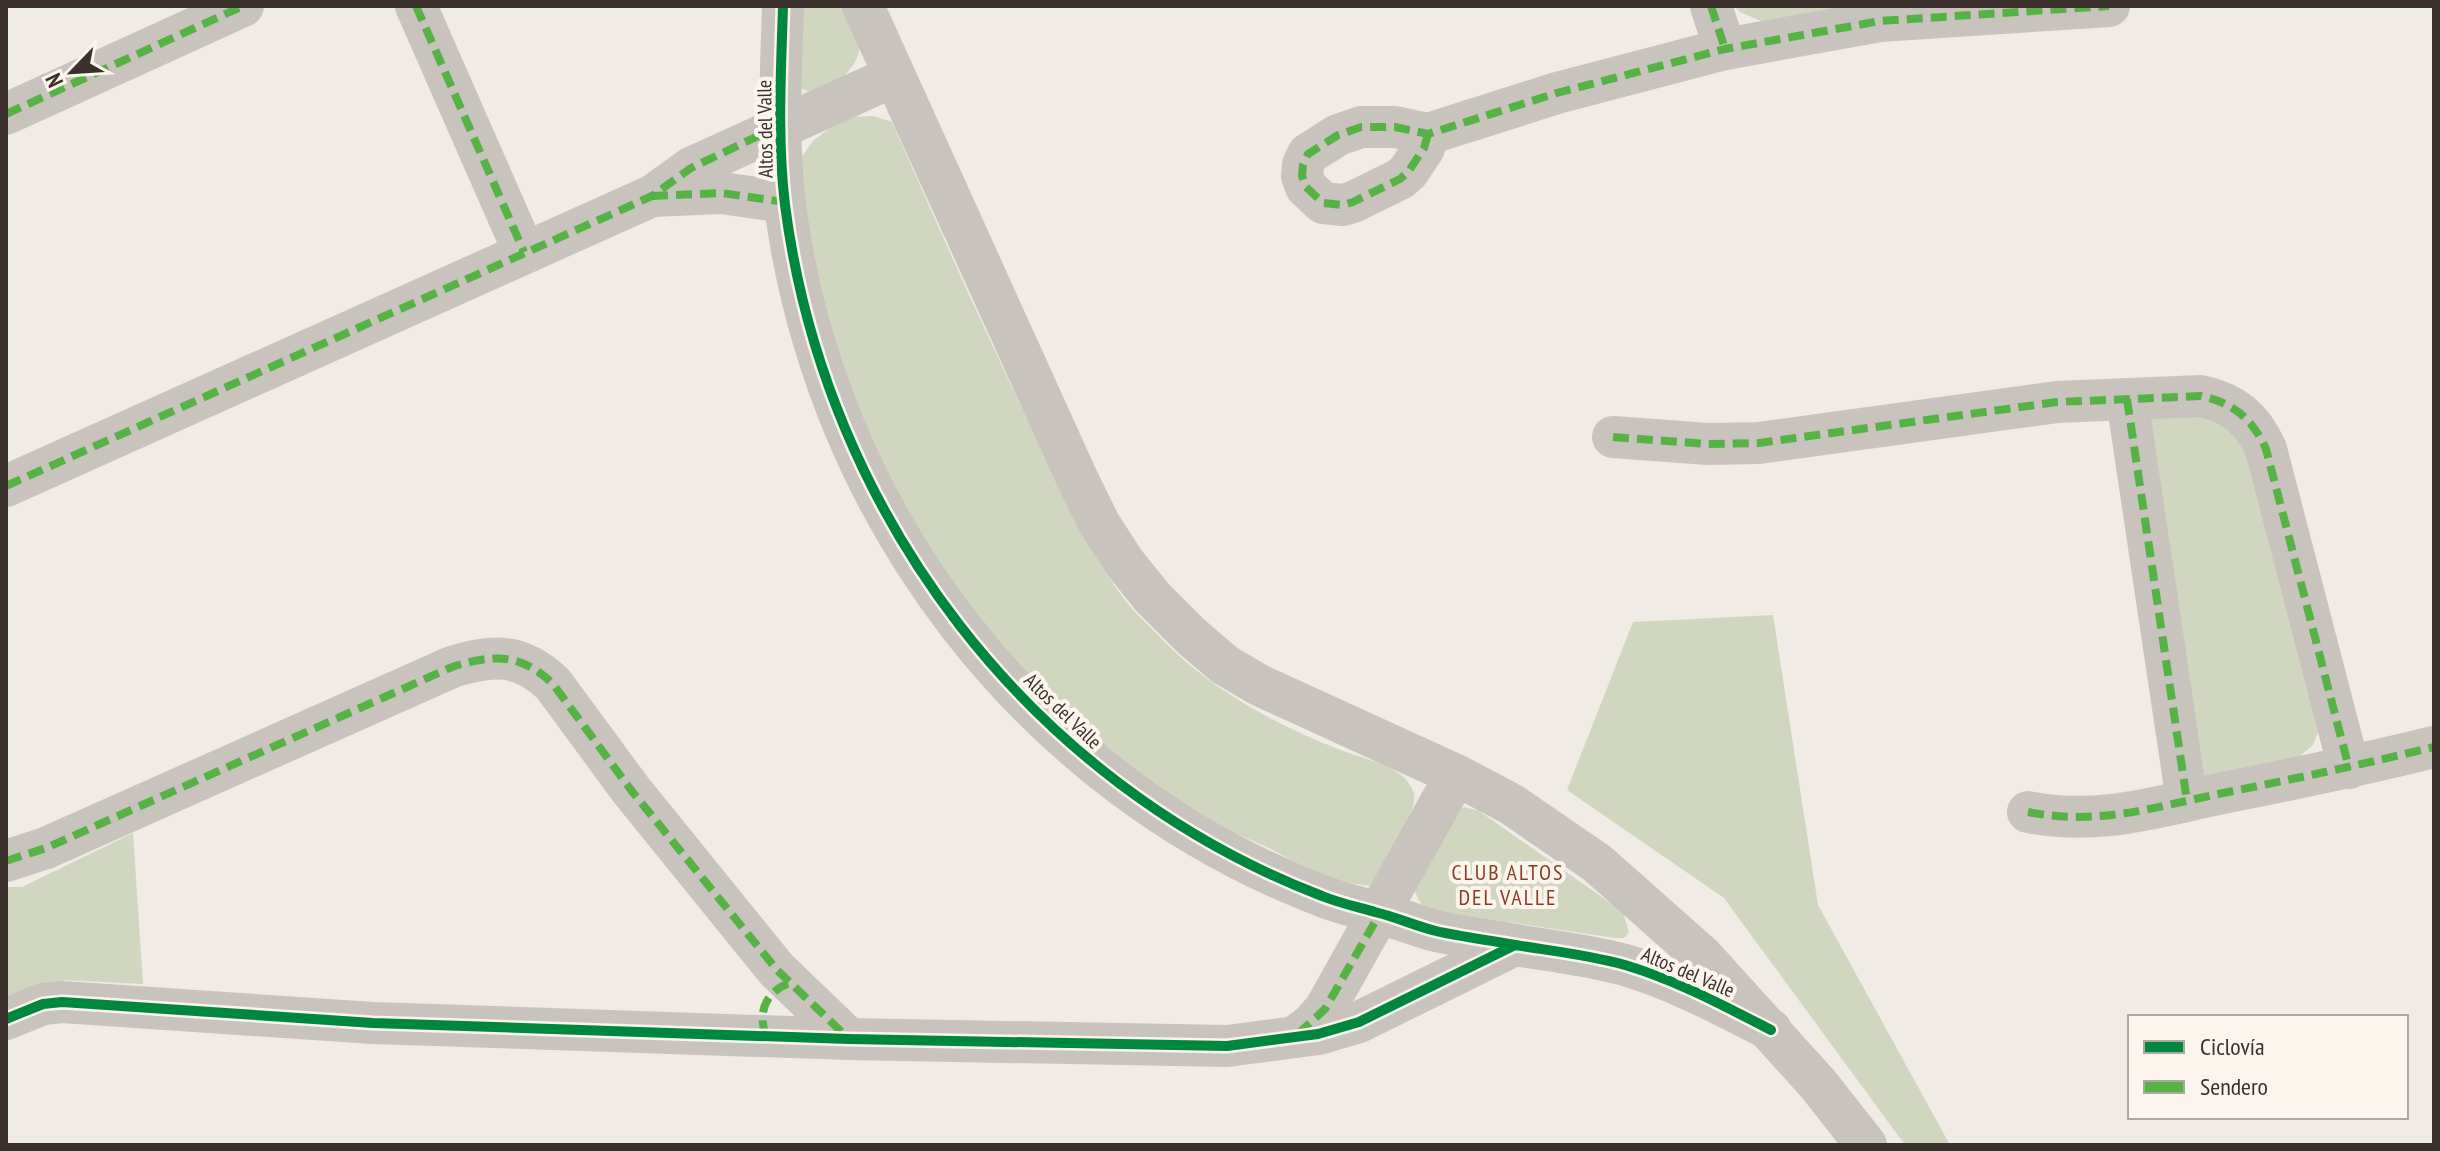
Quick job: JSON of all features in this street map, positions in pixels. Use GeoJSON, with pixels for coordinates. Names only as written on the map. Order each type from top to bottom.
{"type":"FeatureCollection","features":[{"type":"Feature","properties":{"kind":"street"},"geometry":{"type":"LineString","coordinates":[[6,114],[243,6]]}},
{"type":"Feature","properties":{"kind":"street"},"geometry":{"type":"LineString","coordinates":[[416,6],[524,252]]}},
{"type":"Feature","properties":{"kind":"street","name":"Altos del Valle"},"geometry":{"type":"LineString","coordinates":[[783,6],[779,126],[785,202],[810,327],[847,436],[889,520],[949,613],[1018,695],[1105,775],[1191,835],[1269,874],[1325,898],[1436,931],[1626,965],[1704,996],[1771,1030]]}},
{"type":"Feature","properties":{"kind":"street","name":"Altos del Valle"},"geometry":{"type":"LineString","coordinates":[[863,6],[1099,523],[1124,562],[1153,598],[1225,665],[1259,685],[1456,775],[1511,804],[1597,863],[1703,957],[1818,1084],[1866,1145]]}},
{"type":"Feature","properties":{"kind":"street"},"geometry":{"type":"LineString","coordinates":[[1711,6],[1725,49]]}},
{"type":"Feature","properties":{"kind":"street"},"geometry":{"type":"LineString","coordinates":[[1428,134],[1557,93],[1725,49],[1944,11],[2044,12],[2109,6]]}},
{"type":"Feature","properties":{"kind":"street"},"geometry":{"type":"LineString","coordinates":[[6,486],[652,196],[691,168],[894,76]]}},
{"type":"Feature","properties":{"kind":"street"},"geometry":{"type":"LineString","coordinates":[[652,196],[721,193],[785,202]]}},
{"type":"Feature","properties":{"kind":"street"},"geometry":{"type":"LineString","coordinates":[[1613,437],[1708,444],[1759,443],[2057,402],[2201,396],[2221,400],[2237,409],[2259,434],[2266,449],[2349,768]]}},
{"type":"Feature","properties":{"kind":"street"},"geometry":{"type":"LineString","coordinates":[[2127,399],[2187,801]]}},
{"type":"Feature","properties":{"kind":"street"},"geometry":{"type":"LineString","coordinates":[[6,861],[46,848],[452,667],[489,657],[509,658],[525,663],[553,684],[631,790],[789,983],[849,1039]]}},
{"type":"Feature","properties":{"kind":"street"},"geometry":{"type":"LineString","coordinates":[[2028,812],[2060,818],[2111,817],[2349,768],[2434,747]]}},
{"type":"Feature","properties":{"kind":"street"},"geometry":{"type":"LineString","coordinates":[[1295,1037],[1325,1009],[1456,775]]}},
{"type":"Feature","properties":{"kind":"street"},"geometry":{"type":"LineString","coordinates":[[6,1019],[43,1004],[62,1002],[373,1023],[849,1039],[1227,1046],[1340,1028],[1381,1013],[1515,945]]}},
{"type":"Feature","properties":{"kind":"street"},"geometry":{"type":"LineString","coordinates":[[766,1036],[762,1026],[764,1005],[779,987],[789,983]]}},
{"type":"Feature","properties":{"kind":"green space"},"geometry":{"type":"Polygon","coordinates":[[[803,6],[844,6],[859,44],[858,56],[850,70],[822,91],[802,89],[799,79],[803,6]]]}},
{"type":"Feature","properties":{"kind":"green space"},"geometry":{"type":"Polygon","coordinates":[[[1734,6],[1852,6],[1763,22],[1734,6]]]}},
{"type":"Feature","properties":{"kind":"green space"},"geometry":{"type":"Polygon","coordinates":[[[873,116],[892,122],[985,330],[1065,497],[1102,566],[1131,607],[1183,659],[1229,694],[1301,733],[1382,764],[1410,784],[1414,803],[1410,814],[1371,886],[1342,882],[1302,866],[1232,832],[1158,788],[1093,738],[980,628],[917,540],[848,392],[802,214],[801,158],[813,141],[844,117],[873,116]]]}},
{"type":"Feature","properties":{"kind":"green space"},"geometry":{"type":"Polygon","coordinates":[[[2155,414],[2216,416],[2246,448],[2319,730],[2313,745],[2299,757],[2205,778],[2148,421],[2155,414]]]}},
{"type":"Feature","properties":{"kind":"green space"},"geometry":{"type":"Polygon","coordinates":[[[1773,615],[1818,905],[1950,1145],[1905,1145],[1724,898],[1567,790],[1633,622],[1773,615]]]}},
{"type":"Feature","properties":{"kind":"green space"},"geometry":{"type":"Polygon","coordinates":[[[1464,807],[1479,811],[1616,907],[1623,913],[1629,932],[1624,938],[1615,938],[1434,911],[1421,904],[1413,888],[1454,810],[1464,807]]]}},
{"type":"Feature","properties":{"kind":"green space"},"geometry":{"type":"Polygon","coordinates":[[[133,833],[143,984],[65,980],[6,996],[6,887],[22,887],[133,833]]]}},
{"type":"Feature","properties":{"kind":"marked path"},"geometry":{"type":"LineString","coordinates":[[6,114],[243,6]]}},
{"type":"Feature","properties":{"kind":"marked path"},"geometry":{"type":"LineString","coordinates":[[416,6],[524,252]]}},
{"type":"Feature","properties":{"kind":"marked path"},"geometry":{"type":"LineString","coordinates":[[1711,6],[1725,49]]}},
{"type":"Feature","properties":{"kind":"marked path"},"geometry":{"type":"LineString","coordinates":[[1428,134],[1424,148],[1408,172],[1353,202],[1343,205],[1323,203],[1306,187],[1302,176],[1308,154],[1338,135],[1361,127],[1395,127],[1428,134],[1557,93],[1725,49],[1880,21],[2109,6]]}},
{"type":"Feature","properties":{"kind":"marked path"},"geometry":{"type":"LineString","coordinates":[[6,486],[652,196],[691,168],[779,126]]}},
{"type":"Feature","properties":{"kind":"marked path"},"geometry":{"type":"LineString","coordinates":[[652,196],[721,193],[785,202]]}},
{"type":"Feature","properties":{"kind":"marked path"},"geometry":{"type":"LineString","coordinates":[[1613,437],[1708,444],[1759,443],[2057,402],[2201,396],[2223,403],[2248,420],[2266,449],[2349,768]]}},
{"type":"Feature","properties":{"kind":"marked path"},"geometry":{"type":"LineString","coordinates":[[2127,399],[2187,801]]}},
{"type":"Feature","properties":{"kind":"marked path"},"geometry":{"type":"LineString","coordinates":[[6,861],[46,848],[452,667],[494,658],[506,659],[529,666],[553,684],[631,790],[777,970],[849,1039]]}},
{"type":"Feature","properties":{"kind":"marked path"},"geometry":{"type":"LineString","coordinates":[[2028,812],[2079,817],[2126,813],[2434,747]]}},
{"type":"Feature","properties":{"kind":"marked path"},"geometry":{"type":"LineString","coordinates":[[1298,1034],[1325,1009],[1380,913]]}},
{"type":"Feature","properties":{"kind":"marked path"},"geometry":{"type":"LineString","coordinates":[[766,1036],[763,1011],[769,997],[789,983]]}},
{"type":"Feature","properties":{"kind":"cycle path"},"geometry":{"type":"LineString","coordinates":[[783,6],[780,130],[785,205],[808,319],[845,428],[895,530],[959,624],[1034,710],[1121,784],[1217,847],[1322,896],[1436,931],[1625,965],[1681,986],[1771,1030]]}},
{"type":"Feature","properties":{"kind":"cycle path"},"geometry":{"type":"LineString","coordinates":[[6,1019],[43,1004],[62,1002],[373,1023],[849,1039],[1227,1046],[1318,1034],[1359,1022],[1515,945]]}},
{"type":"Feature","properties":{"kind":"district","name":"CLUB ALTOS DEL VALLE"},"geometry":{"type":"Point","coordinates":[1508,884]}}]}
